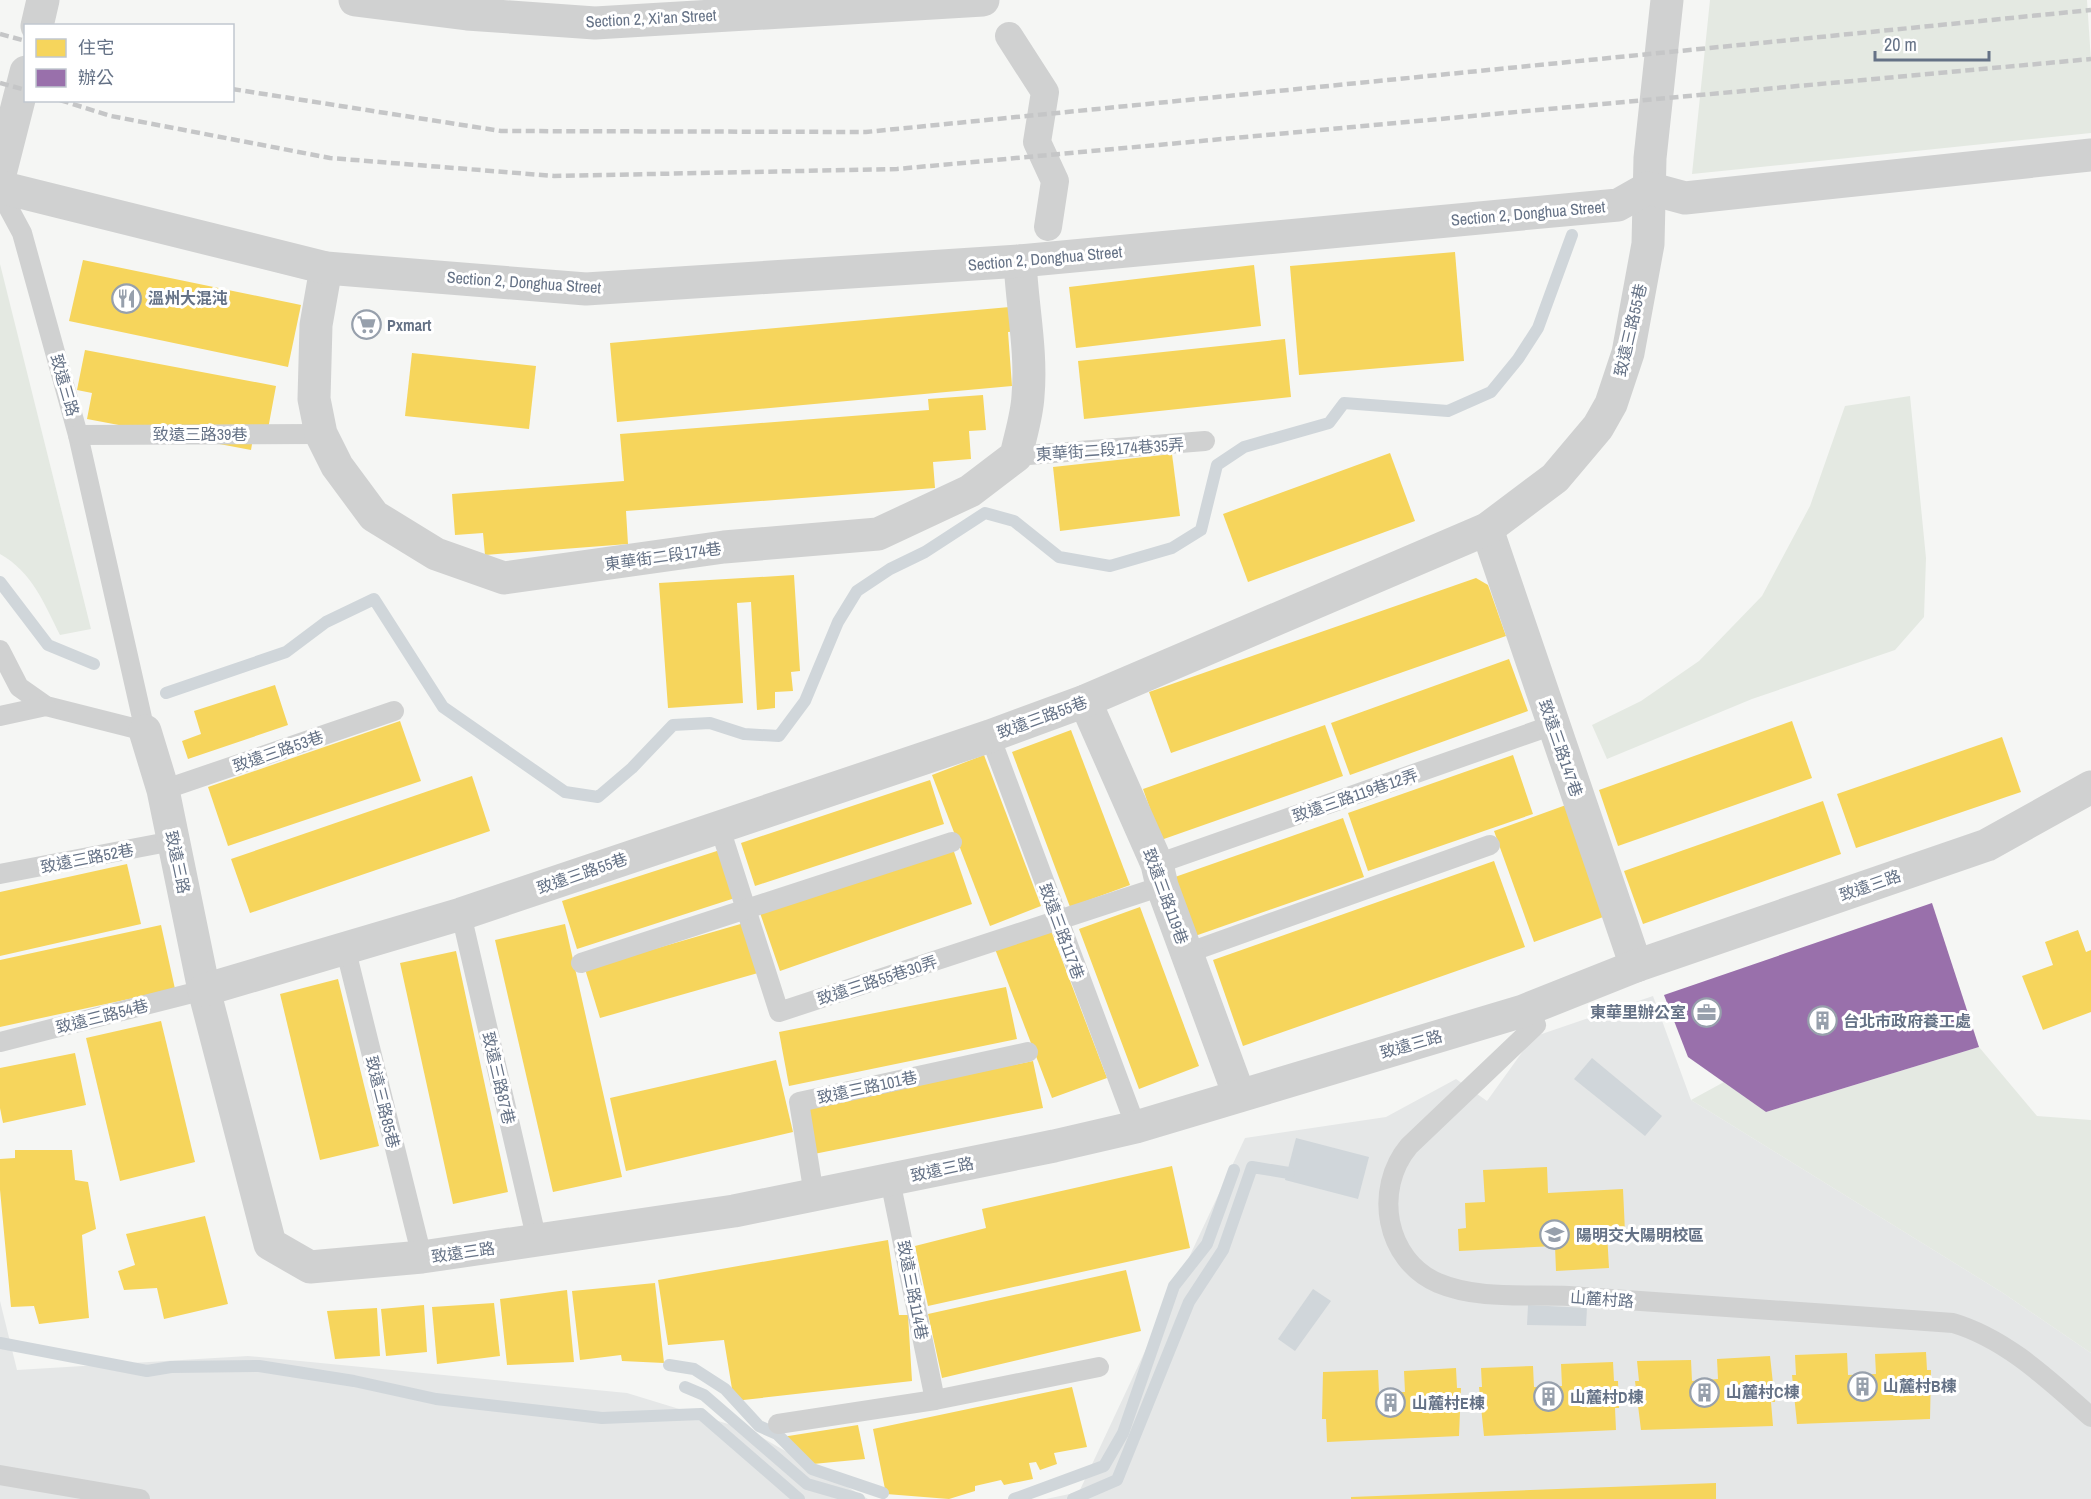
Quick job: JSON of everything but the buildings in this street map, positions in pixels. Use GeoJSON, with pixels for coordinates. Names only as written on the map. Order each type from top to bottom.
{"type":"FeatureCollection","features":[{"type":"Feature","properties":{"kind":"street"},"geometry":{"type":"LineString","coordinates":[[37,24],[43,0]]}},
{"type":"Feature","properties":{"kind":"street","name":"Section 2, Xi'an Street"},"geometry":{"type":"LineString","coordinates":[[356,0],[467,14],[595,23],[983,0]]}},
{"type":"Feature","properties":{"kind":"street","name":"致遠三路55巷"},"geometry":{"type":"LineString","coordinates":[[204,990],[461,914],[719,825],[990,736],[1085,701],[1487,529],[1556,478],[1598,427],[1611,404],[1628,353],[1648,244],[1648,189],[1667,0]]}},
{"type":"Feature","properties":{"kind":"street"},"geometry":{"type":"LineString","coordinates":[[1009,36],[1045,92],[1037,142],[1055,181],[1048,227]]}},
{"type":"Feature","properties":{"kind":"street"},"geometry":{"type":"LineString","coordinates":[[0,174],[24,80]]}},
{"type":"Feature","properties":{"kind":"street"},"geometry":{"type":"LineString","coordinates":[[1648,189],[1685,198],[2091,155]]}},
{"type":"Feature","properties":{"kind":"street","name":"Section 2, Donghua Street"},"geometry":{"type":"LineString","coordinates":[[0,187],[326,268],[585,289],[1020,261],[1618,205],[1648,189]]}},
{"type":"Feature","properties":{"kind":"street"},"geometry":{"type":"LineString","coordinates":[[1016,456],[1028,397],[1027,325],[1022,303],[1020,261]]}},
{"type":"Feature","properties":{"kind":"street","name":"東華街二段174巷"},"geometry":{"type":"LineString","coordinates":[[326,268],[316,325],[314,399],[321,434],[336,466],[374,516],[436,554],[504,578],[724,547],[878,534],[970,491],[1016,456]]}},
{"type":"Feature","properties":{"kind":"street","name":"致遠三路147巷"},"geometry":{"type":"LineString","coordinates":[[1487,529],[1636,966]]}},
{"type":"Feature","properties":{"kind":"street","name":"致遠三路119巷"},"geometry":{"type":"LineString","coordinates":[[1085,701],[1159,875],[1239,1095]]}},
{"type":"Feature","properties":{"kind":"street","name":"致遠三路"},"geometry":{"type":"LineString","coordinates":[[145,731],[163,790],[204,990],[270,1244],[310,1267],[422,1257],[735,1211],[1136,1127],[1529,1009],[1636,966],[1987,844],[2091,787]]}},
{"type":"Feature","properties":{"kind":"lane","name":"致遠三路"},"geometry":{"type":"LineString","coordinates":[[0,192],[22,233],[78,435],[145,731]]}},
{"type":"Feature","properties":{"kind":"lane","name":"致遠三路39巷"},"geometry":{"type":"LineString","coordinates":[[78,435],[321,434]]}},
{"type":"Feature","properties":{"kind":"lane","name":"東華街二段174巷35弄"},"geometry":{"type":"LineString","coordinates":[[1016,456],[1205,441]]}},
{"type":"Feature","properties":{"kind":"lane"},"geometry":{"type":"LineString","coordinates":[[0,650],[19,687],[46,706],[145,731]]}},
{"type":"Feature","properties":{"kind":"lane"},"geometry":{"type":"LineString","coordinates":[[0,716],[46,706]]}},
{"type":"Feature","properties":{"kind":"lane","name":"致遠三路53巷"},"geometry":{"type":"LineString","coordinates":[[163,790],[394,711]]}},
{"type":"Feature","properties":{"kind":"lane","name":"致遠三路119巷12弄"},"geometry":{"type":"LineString","coordinates":[[1159,875],[1553,725]]}},
{"type":"Feature","properties":{"kind":"lane","name":"致遠三路117巷"},"geometry":{"type":"LineString","coordinates":[[990,736],[1136,1127]]}},
{"type":"Feature","properties":{"kind":"lane","name":"致遠三路55巷30弄"},"geometry":{"type":"LineString","coordinates":[[719,825],[779,1012],[1058,921],[1159,875]]}},
{"type":"Feature","properties":{"kind":"lane","name":"致遠三路52巷"},"geometry":{"type":"LineString","coordinates":[[0,874],[173,841]]}},
{"type":"Feature","properties":{"kind":"lane"},"geometry":{"type":"LineString","coordinates":[[581,963],[952,842]]}},
{"type":"Feature","properties":{"kind":"lane"},"geometry":{"type":"LineString","coordinates":[[1187,953],[1490,845]]}},
{"type":"Feature","properties":{"kind":"lane","name":"致遠三路87巷"},"geometry":{"type":"LineString","coordinates":[[461,914],[537,1241]]}},
{"type":"Feature","properties":{"kind":"lane","name":"致遠三路85巷"},"geometry":{"type":"LineString","coordinates":[[345,947],[422,1257]]}},
{"type":"Feature","properties":{"kind":"lane","name":"致遠三路54巷"},"geometry":{"type":"LineString","coordinates":[[0,1042],[204,990]]}},
{"type":"Feature","properties":{"kind":"lane","name":"山麓村路"},"geometry":{"type":"LineString","coordinates":[[1529,1009],[1536,1024],[1409,1146],[1396,1164],[1388,1201],[1390,1226],[1403,1257],[1422,1275],[1449,1287],[1478,1293],[1568,1296],[1953,1323],[1974,1329],[2028,1364],[2091,1417]]}},
{"type":"Feature","properties":{"kind":"lane","name":"致遠三路101巷"},"geometry":{"type":"LineString","coordinates":[[814,1196],[799,1102],[1028,1052]]}},
{"type":"Feature","properties":{"kind":"lane","name":"致遠三路114巷"},"geometry":{"type":"LineString","coordinates":[[890,1180],[935,1400]]}},
{"type":"Feature","properties":{"kind":"lane"},"geometry":{"type":"LineString","coordinates":[[778,1424],[935,1400],[1100,1367]]}},
{"type":"Feature","properties":{"kind":"lane"},"geometry":{"type":"LineString","coordinates":[[0,1474],[140,1499]]}},
{"type":"Feature","properties":{"kind":"shaded area"},"geometry":{"type":"Polygon","coordinates":[[[1710,0],[2087,0],[2091,61],[2091,133],[1692,174],[1710,0]]]}},
{"type":"Feature","properties":{"kind":"shaded area"},"geometry":{"type":"Polygon","coordinates":[[[0,264],[91,629],[60,635],[29,579],[11,561],[0,554],[0,264]]]}},
{"type":"Feature","properties":{"kind":"shaded area"},"geometry":{"type":"Polygon","coordinates":[[[1910,396],[1926,558],[1924,617],[1895,650],[1752,699],[1607,759],[1592,725],[1641,701],[1699,661],[1762,596],[1810,506],[1845,406],[1910,396]]]}},
{"type":"Feature","properties":{"kind":"shaded area","name":"陽明交大陽明校區"},"geometry":{"type":"Polygon","coordinates":[[[1653,996],[1691,1100],[2003,1293],[2091,1353],[2091,1499],[1046,1499],[1079,1492],[1245,1138],[1386,1117],[1456,1079],[1487,1101],[1533,1037],[1653,996]]]}},
{"type":"Feature","properties":{"kind":"shaded area"},"geometry":{"type":"Polygon","coordinates":[[[1979,1047],[2037,1116],[2091,1120],[2091,1353],[2003,1293],[1691,1100],[1724,1082],[1766,1112],[1979,1047]]]}},
{"type":"Feature","properties":{"kind":"shaded area"},"geometry":{"type":"Polygon","coordinates":[[[1592,1058],[1662,1116],[1645,1136],[1574,1079],[1592,1058]]]}},
{"type":"Feature","properties":{"kind":"shaded area"},"geometry":{"type":"Polygon","coordinates":[[[1296,1138],[1369,1157],[1358,1199],[1285,1180],[1296,1138]]]}},
{"type":"Feature","properties":{"kind":"shaded area"},"geometry":{"type":"Polygon","coordinates":[[[1313,1289],[1331,1301],[1295,1351],[1278,1339],[1313,1289]]]}},
{"type":"Feature","properties":{"kind":"shaded area"},"geometry":{"type":"Polygon","coordinates":[[[0,1301],[17,1370],[248,1356],[627,1393],[751,1431],[868,1499],[0,1499],[0,1301]]]}},
{"type":"Feature","properties":{"kind":"shaded area"},"geometry":{"type":"Polygon","coordinates":[[[1528,1305],[1587,1308],[1586,1326],[1527,1325],[1528,1305]]]}},
{"type":"Feature","properties":{"kind":"waterway"},"geometry":{"type":"LineString","coordinates":[[166,693],[286,652],[326,622],[374,599],[443,707],[565,792],[598,797],[632,768],[673,725],[710,723],[744,734],[779,736],[805,701],[838,622],[857,591],[890,569],[925,552],[985,513],[1014,521],[1059,557],[1110,566],[1172,548],[1201,530],[1217,465],[1244,447],[1329,423],[1344,403],[1448,411],[1491,392],[1518,359],[1538,328],[1572,235]]}},
{"type":"Feature","properties":{"kind":"waterway"},"geometry":{"type":"LineString","coordinates":[[0,582],[48,645],[94,664]]}},
{"type":"Feature","properties":{"kind":"waterway"},"geometry":{"type":"LineString","coordinates":[[1073,1499],[1117,1480],[1189,1302],[1223,1250],[1252,1167],[1289,1173]]}},
{"type":"Feature","properties":{"kind":"waterway"},"geometry":{"type":"LineString","coordinates":[[1014,1499],[1104,1466],[1123,1433],[1174,1286],[1207,1244],[1234,1170]]}},
{"type":"Feature","properties":{"kind":"waterway"},"geometry":{"type":"LineString","coordinates":[[0,1343],[147,1371],[171,1367],[259,1366],[354,1381],[436,1399],[602,1418],[701,1414],[799,1499]]}},
{"type":"Feature","properties":{"kind":"waterway"},"geometry":{"type":"LineString","coordinates":[[669,1365],[694,1369],[725,1389],[759,1426],[777,1434],[812,1469],[883,1493]]}},
{"type":"Feature","properties":{"kind":"waterway"},"geometry":{"type":"LineString","coordinates":[[685,1387],[704,1395],[807,1484],[859,1499]]}},
{"type":"Feature","properties":{"kind":"railway"},"geometry":{"type":"LineString","coordinates":[[234,89],[501,131],[866,132],[2091,10]]}},
{"type":"Feature","properties":{"kind":"railway"},"geometry":{"type":"LineString","coordinates":[[0,34],[24,40]]}},
{"type":"Feature","properties":{"kind":"railway"},"geometry":{"type":"LineString","coordinates":[[66,102],[111,116],[330,158],[554,176],[897,169],[2091,59]]}},
{"type":"Feature","properties":{"kind":"railway"},"geometry":{"type":"LineString","coordinates":[[0,83],[24,89]]}},
{"type":"Feature","properties":{"kind":"place","name":"溫州大混沌"},"geometry":{"type":"Point","coordinates":[127,298]}},
{"type":"Feature","properties":{"kind":"place","name":"Pxmart"},"geometry":{"type":"Point","coordinates":[366,325]}},
{"type":"Feature","properties":{"kind":"place","name":"東華里辦公室"},"geometry":{"type":"Point","coordinates":[1707,1012]}},
{"type":"Feature","properties":{"kind":"place","name":"台北市政府養工處"},"geometry":{"type":"Point","coordinates":[1822,1021]}},
{"type":"Feature","properties":{"kind":"place","name":"陽明交大陽明校區"},"geometry":{"type":"Point","coordinates":[1555,1235]}},
{"type":"Feature","properties":{"kind":"place","name":"山麓村B棟"},"geometry":{"type":"Point","coordinates":[1862,1386]}},
{"type":"Feature","properties":{"kind":"place","name":"山麓村C棟"},"geometry":{"type":"Point","coordinates":[1705,1392]}},
{"type":"Feature","properties":{"kind":"place","name":"山麓村D棟"},"geometry":{"type":"Point","coordinates":[1549,1397]}},
{"type":"Feature","properties":{"kind":"place","name":"山麓村E棟"},"geometry":{"type":"Point","coordinates":[1391,1403]}}]}
